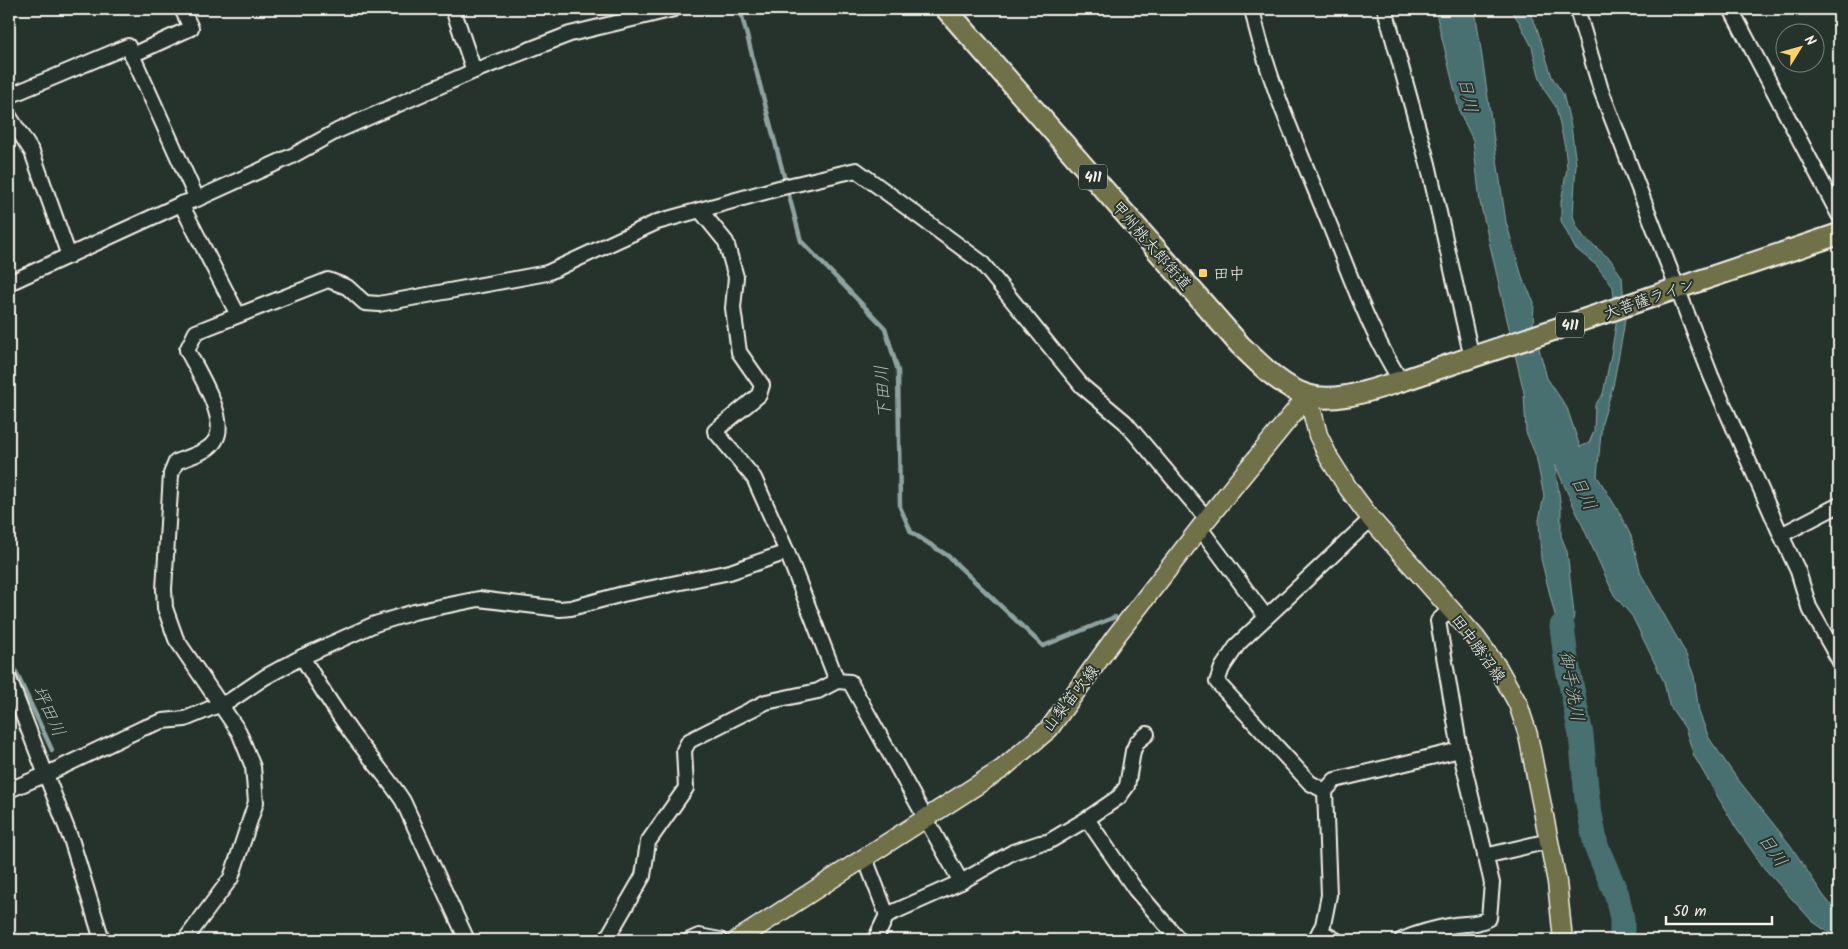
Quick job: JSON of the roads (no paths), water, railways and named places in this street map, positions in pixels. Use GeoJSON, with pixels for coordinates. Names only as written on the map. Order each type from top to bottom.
{"type":"FeatureCollection","features":[{"type":"Feature","properties":{"kind":"highway","name":"甲州桃太郎街道"},"geometry":{"type":"LineString","coordinates":[[946,9],[1240,345],[1261,365],[1285,384],[1308,395],[1328,398],[1355,394],[1401,381]]}},
{"type":"Feature","properties":{"kind":"highway","name":"大菩薩ライン"},"geometry":{"type":"LineString","coordinates":[[1401,381],[1839,234]]}},
{"type":"Feature","properties":{"kind":"main road","name":"田中勝沼線"},"geometry":{"type":"LineString","coordinates":[[1308,395],[1318,435],[1329,458],[1348,488],[1371,519],[1476,638],[1498,668],[1518,704],[1528,735],[1557,882],[1563,940]]}},
{"type":"Feature","properties":{"kind":"main road","name":"山梨笛吹線"},"geometry":{"type":"LineString","coordinates":[[737,940],[1002,769],[1049,729],[1116,636],[1203,523],[1308,395]]}},
{"type":"Feature","properties":{"kind":"street"},"geometry":{"type":"LineString","coordinates":[[132,55],[191,28],[182,9]]}},
{"type":"Feature","properties":{"kind":"street"},"geometry":{"type":"LineString","coordinates":[[453,9],[474,72]]}},
{"type":"Feature","properties":{"kind":"street"},"geometry":{"type":"LineString","coordinates":[[9,283],[181,204],[197,199],[292,156],[337,131],[474,72],[570,34],[674,9]]}},
{"type":"Feature","properties":{"kind":"street"},"geometry":{"type":"LineString","coordinates":[[1252,9],[1285,117],[1364,309],[1389,362],[1401,381]]}},
{"type":"Feature","properties":{"kind":"street"},"geometry":{"type":"LineString","coordinates":[[1385,9],[1428,164],[1472,358]]}},
{"type":"Feature","properties":{"kind":"street"},"geometry":{"type":"LineString","coordinates":[[1577,9],[1601,90],[1666,254],[1672,290],[1798,571],[1810,607],[1839,660]]}},
{"type":"Feature","properties":{"kind":"street"},"geometry":{"type":"LineString","coordinates":[[1731,9],[1839,215]]}},
{"type":"Feature","properties":{"kind":"street"},"geometry":{"type":"LineString","coordinates":[[9,96],[128,46],[197,199]]}},
{"type":"Feature","properties":{"kind":"street"},"geometry":{"type":"LineString","coordinates":[[9,116],[32,152],[69,256]]}},
{"type":"Feature","properties":{"kind":"street"},"geometry":{"type":"LineString","coordinates":[[185,940],[231,878],[256,802],[253,767],[239,732],[176,639],[165,608],[164,589],[172,474],[176,462],[209,447],[217,439],[219,421],[212,398],[187,350],[196,332],[328,280],[347,287],[365,303],[379,304],[547,272],[657,222],[785,187],[856,170],[982,262],[1082,386],[1125,422],[1203,523],[1266,617]]}},
{"type":"Feature","properties":{"kind":"street"},"geometry":{"type":"LineString","coordinates":[[181,204],[238,315]]}},
{"type":"Feature","properties":{"kind":"street"},"geometry":{"type":"LineString","coordinates":[[700,210],[726,242],[736,277],[733,308],[739,352],[762,385],[759,395],[715,431],[754,478],[787,552],[837,681]]}},
{"type":"Feature","properties":{"kind":"street"},"geometry":{"type":"LineString","coordinates":[[1781,535],[1839,505]]}},
{"type":"Feature","properties":{"kind":"street"},"geometry":{"type":"LineString","coordinates":[[1325,791],[1310,783],[1217,682],[1222,668],[1238,644],[1371,519]]}},
{"type":"Feature","properties":{"kind":"street"},"geometry":{"type":"LineString","coordinates":[[9,790],[143,728],[163,721],[185,718],[219,705],[230,700],[265,676],[302,657],[375,624],[414,612],[479,599],[560,609],[571,608],[623,594],[730,572],[787,552]]}},
{"type":"Feature","properties":{"kind":"street"},"geometry":{"type":"LineString","coordinates":[[1402,940],[1455,925],[1481,923],[1489,918],[1492,882],[1460,750],[1438,621],[1451,609]]}},
{"type":"Feature","properties":{"kind":"street"},"geometry":{"type":"LineString","coordinates":[[302,657],[317,684],[350,732],[403,801],[467,940]]}},
{"type":"Feature","properties":{"kind":"street"},"geometry":{"type":"LineString","coordinates":[[9,679],[72,842],[102,940]]}},
{"type":"Feature","properties":{"kind":"street"},"geometry":{"type":"LineString","coordinates":[[606,940],[643,876],[648,842],[686,788],[684,750],[689,741],[766,702],[818,691],[837,681],[850,682],[961,882]]}},
{"type":"Feature","properties":{"kind":"street"},"geometry":{"type":"LineString","coordinates":[[874,940],[888,915],[961,882],[1013,852],[1040,842],[1048,842],[1120,797],[1127,786],[1132,751],[1137,742],[1147,734]]}},
{"type":"Feature","properties":{"kind":"street"},"geometry":{"type":"LineString","coordinates":[[1336,940],[1318,936],[1323,925],[1329,895],[1325,791],[1335,780],[1460,750]]}},
{"type":"Feature","properties":{"kind":"street"},"geometry":{"type":"LineString","coordinates":[[1088,818],[1135,889],[1179,940]]}},
{"type":"Feature","properties":{"kind":"street"},"geometry":{"type":"LineString","coordinates":[[1486,856],[1549,842]]}},
{"type":"Feature","properties":{"kind":"street"},"geometry":{"type":"LineString","coordinates":[[864,858],[888,915]]}},
{"type":"Feature","properties":{"kind":"street"},"geometry":{"type":"LineString","coordinates":[[690,940],[700,936],[720,940]]}},
{"type":"Feature","properties":{"kind":"water","name":"日川"},"geometry":{"type":"Polygon","coordinates":[[[1435,9],[1475,9],[1506,222],[1523,280],[1534,302],[1533,326],[1547,378],[1567,408],[1580,447],[1589,443],[1594,431],[1595,405],[1603,394],[1616,324],[1613,287],[1596,265],[1575,248],[1561,221],[1561,202],[1567,168],[1565,147],[1556,107],[1545,91],[1532,47],[1518,20],[1509,9],[1527,9],[1536,25],[1552,77],[1563,94],[1571,126],[1576,164],[1573,216],[1577,227],[1584,237],[1610,259],[1622,277],[1625,319],[1613,386],[1602,423],[1597,476],[1631,536],[1641,574],[1685,652],[1694,676],[1699,712],[1709,738],[1736,777],[1791,846],[1823,895],[1839,915],[1839,940],[1812,921],[1764,868],[1736,828],[1694,756],[1685,728],[1669,705],[1664,682],[1632,616],[1614,595],[1555,465],[1561,508],[1561,536],[1567,551],[1574,614],[1566,659],[1541,559],[1539,520],[1544,496],[1536,456],[1526,432],[1524,393],[1480,202],[1473,140],[1460,113],[1435,9]]]}},
{"type":"Feature","properties":{"kind":"waterway","name":"下田川"},"geometry":{"type":"LineString","coordinates":[[740,9],[801,241],[885,328],[898,371],[900,507],[911,532],[948,556],[1043,646],[1115,617]]}},
{"type":"Feature","properties":{"kind":"waterway","name":"御手洗川"},"geometry":{"type":"LineString","coordinates":[[1562,626],[1566,659],[1581,735],[1587,798],[1596,846],[1617,895],[1622,919],[1622,940]]}},
{"type":"Feature","properties":{"kind":"waterway","name":"坪田川"},"geometry":{"type":"LineString","coordinates":[[9,657],[52,750]]}},
{"type":"Feature","properties":{"kind":"place","name":"田中"},"geometry":{"type":"Point","coordinates":[1203,273]}}]}
